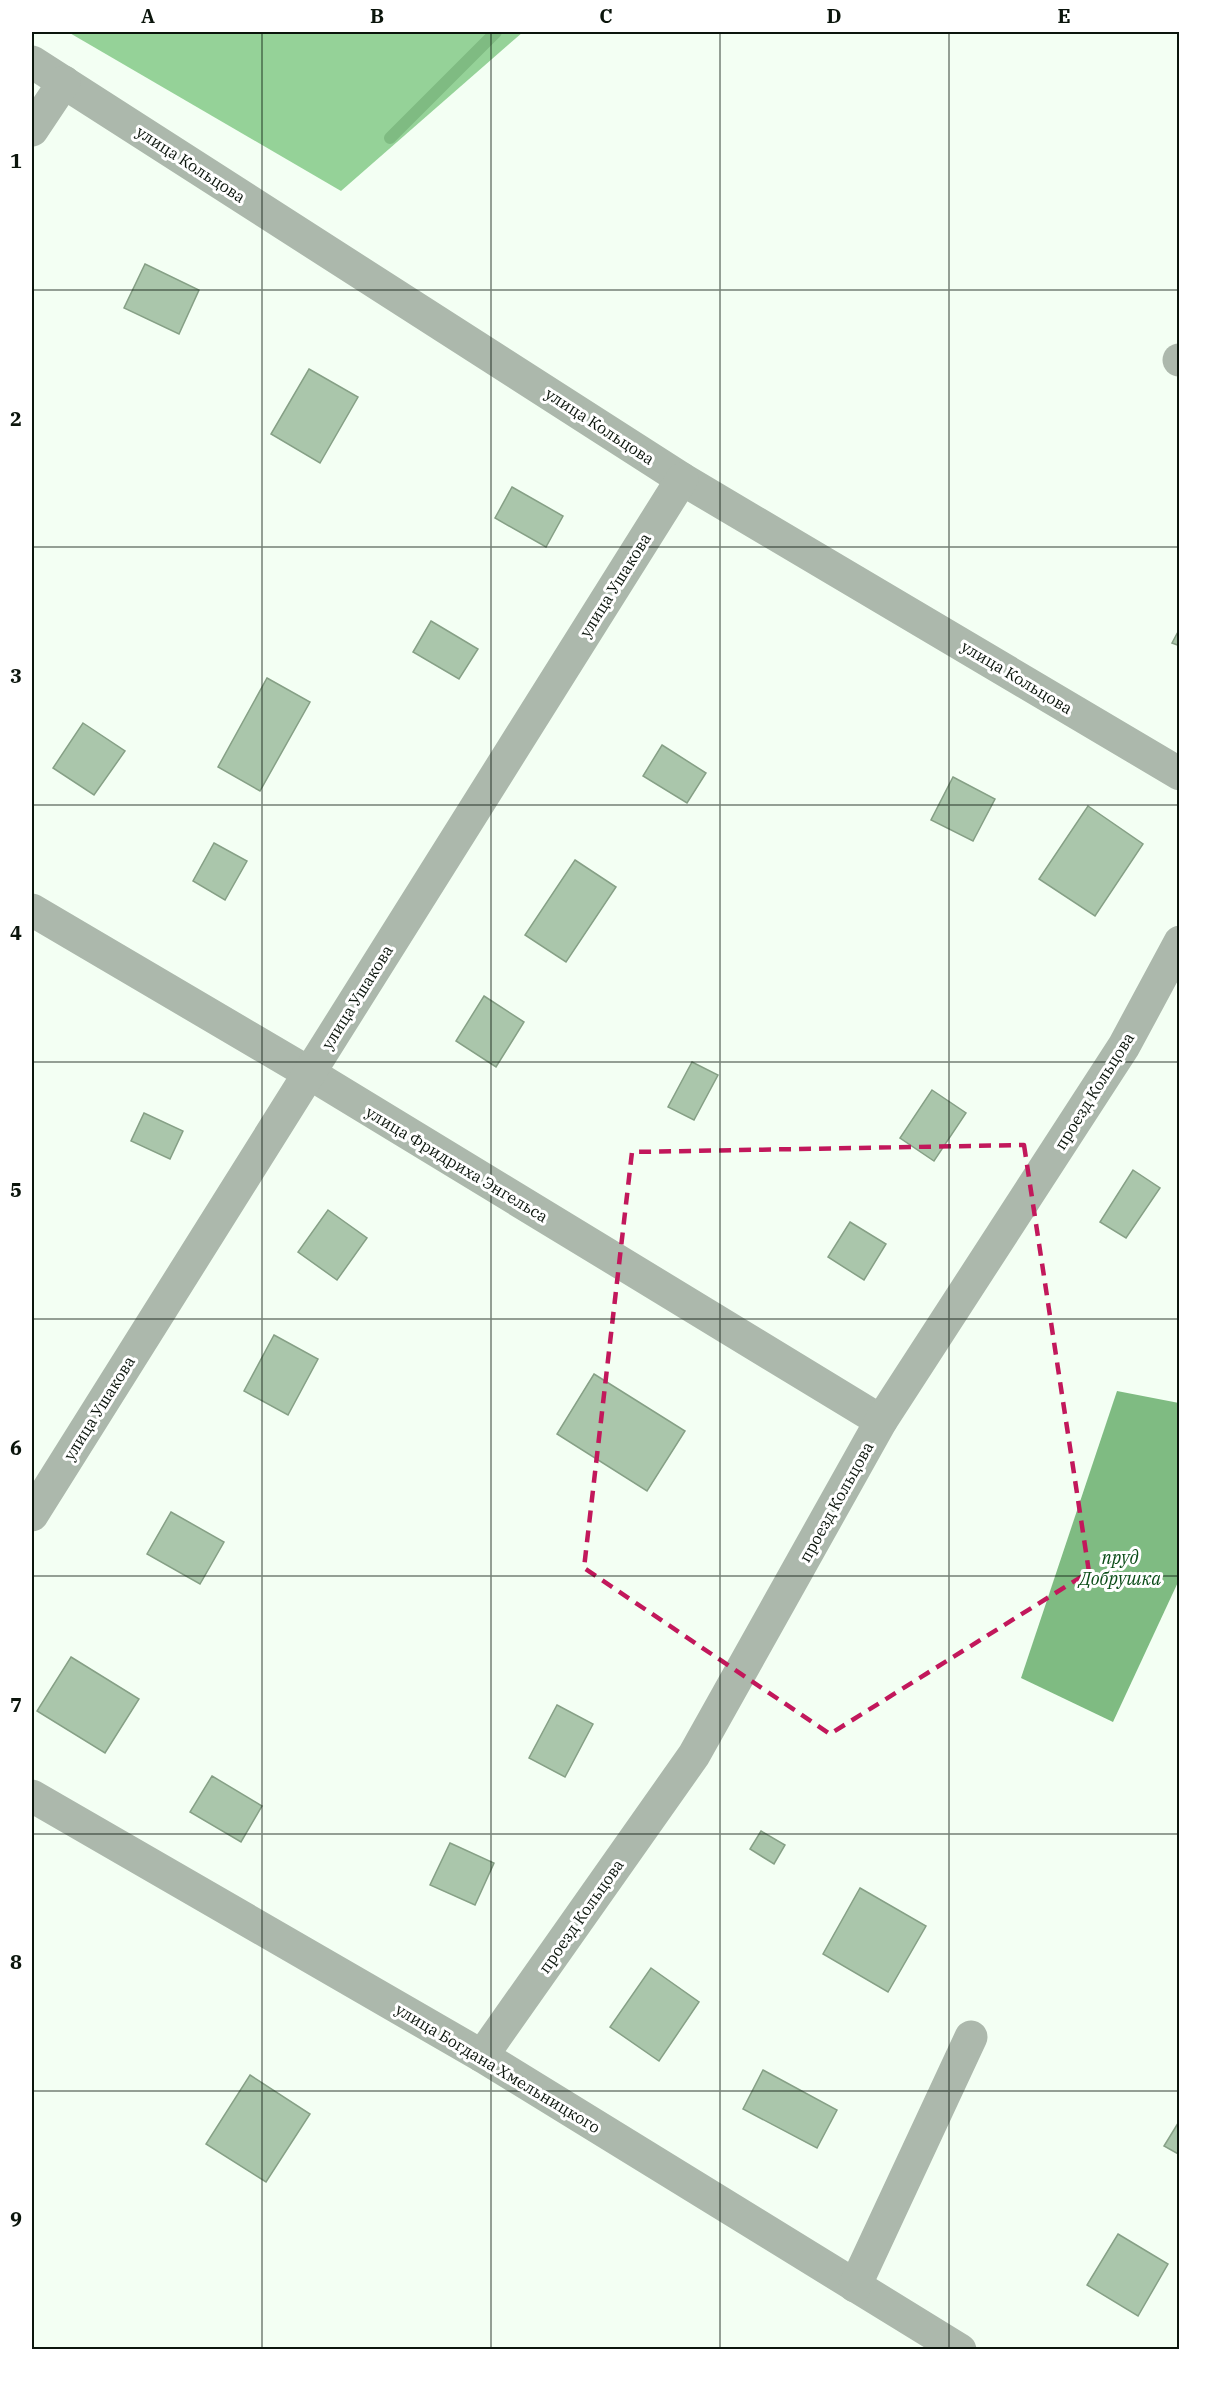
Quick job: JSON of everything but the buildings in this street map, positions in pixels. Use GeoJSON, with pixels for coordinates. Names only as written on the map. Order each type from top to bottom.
{"type":"FeatureCollection","features":[{"type":"Feature","properties":{"kind":"street","name":"улица Кольцова"},"geometry":{"type":"LineString","coordinates":[[32,62],[682,479],[1179,774]]}},
{"type":"Feature","properties":{"kind":"street"},"geometry":{"type":"LineString","coordinates":[[32,130],[64,82]]}},
{"type":"Feature","properties":{"kind":"street","name":"улица Ушакова"},"geometry":{"type":"LineString","coordinates":[[32,1515],[682,479]]}},
{"type":"Feature","properties":{"kind":"street","name":"улица Фридриха Энгельса"},"geometry":{"type":"LineString","coordinates":[[32,910],[309,1073],[881,1421]]}},
{"type":"Feature","properties":{"kind":"street","name":"проезд Кольцова"},"geometry":{"type":"LineString","coordinates":[[482,2056],[694,1755],[881,1421],[1124,1046],[1179,942]]}},
{"type":"Feature","properties":{"kind":"street","name":"улица Богдана Хмельницкого"},"geometry":{"type":"LineString","coordinates":[[32,1796],[482,2056],[960,2349]]}},
{"type":"Feature","properties":{"kind":"street"},"geometry":{"type":"LineString","coordinates":[[855,2286],[971,2037]]}},
{"type":"Feature","properties":{"kind":"highlighted area"},"geometry":{"type":"Polygon","coordinates":[[[1024,1145],[1089,1572],[830,1734],[584,1568],[632,1152],[1024,1145]]]}},
{"type":"Feature","properties":{"kind":"shaded area"},"geometry":{"type":"Polygon","coordinates":[[[68,32],[523,32],[341,191],[68,32]]]}},
{"type":"Feature","properties":{"kind":"water","name":"пруд Добрушка"},"geometry":{"type":"Polygon","coordinates":[[[1117,1391],[1179,1403],[1179,1580],[1113,1722],[1021,1678],[1117,1391]]]}},
{"type":"Feature","properties":{"kind":"waterway"},"geometry":{"type":"LineString","coordinates":[[390,138],[496,32]]}}]}
